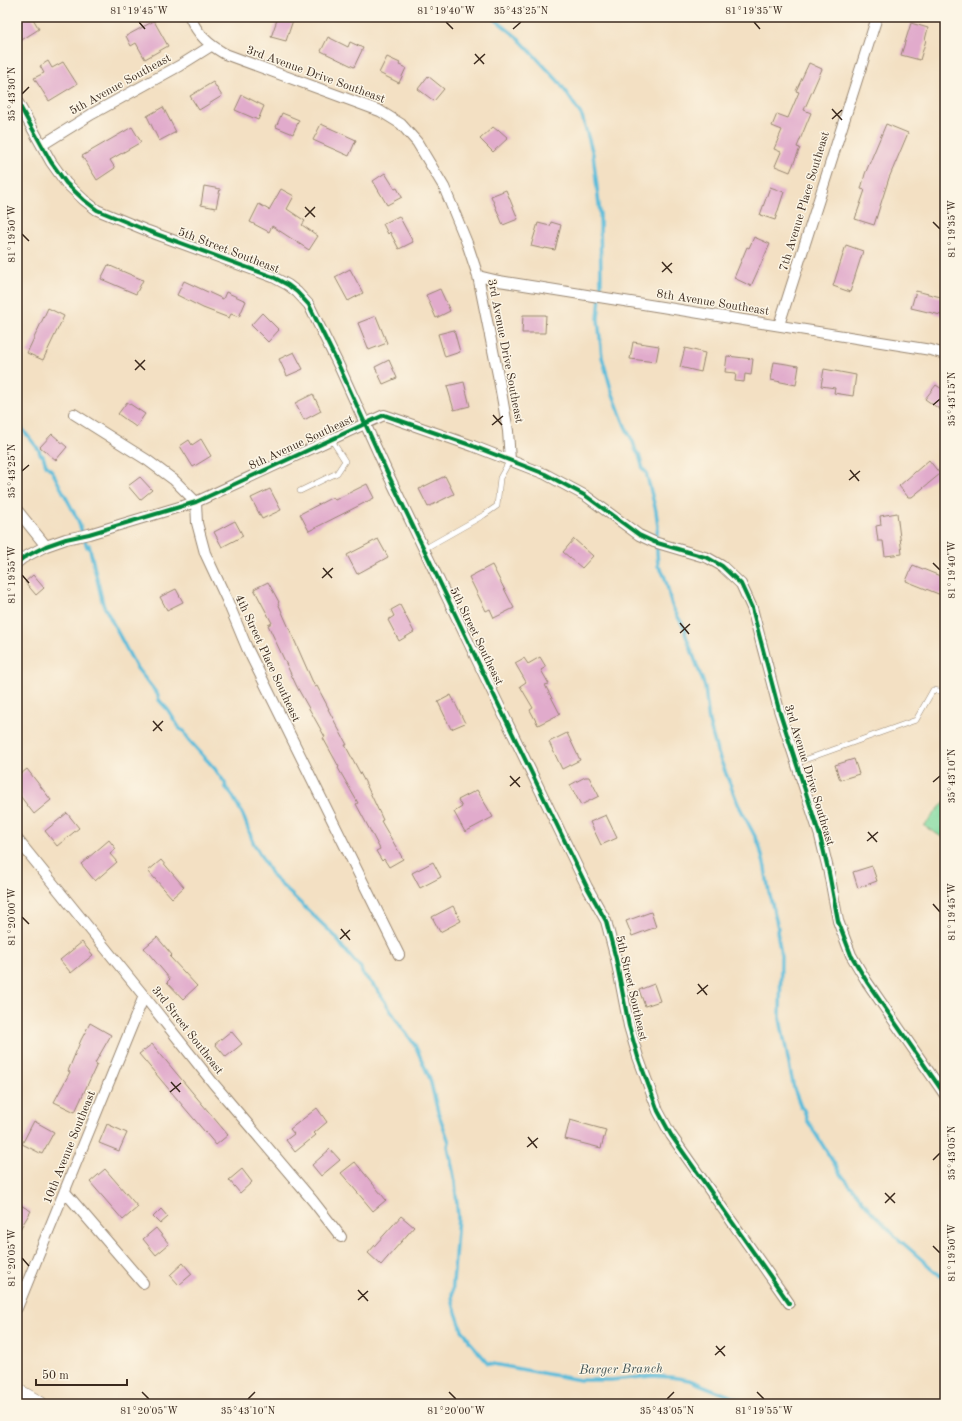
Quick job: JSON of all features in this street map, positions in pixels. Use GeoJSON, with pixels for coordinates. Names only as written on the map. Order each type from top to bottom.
{"type":"FeatureCollection","features":[{"type":"Feature","properties":{"kind":"main road"},"geometry":{"type":"LineString","coordinates":[[17,1391],[40,1404]]}},
{"type":"Feature","properties":{"kind":"street","name":"3rd Avenue Drive Southeast"},"geometry":{"type":"LineString","coordinates":[[190,17],[201,36],[211,46],[225,54],[380,111],[401,124],[417,142],[444,187],[467,243],[478,276],[508,432],[510,460]]}},
{"type":"Feature","properties":{"kind":"street","name":"7th Avenue Place Southeast"},"geometry":{"type":"LineString","coordinates":[[779,325],[877,17]]}},
{"type":"Feature","properties":{"kind":"street","name":"5th Avenue Southeast"},"geometry":{"type":"LineString","coordinates":[[42,145],[92,114],[179,66],[211,46]]}},
{"type":"Feature","properties":{"kind":"street","name":"5th Street Southeast"},"geometry":{"type":"LineString","coordinates":[[17,101],[51,162],[66,183],[97,210],[148,231],[273,277],[288,285],[309,305],[366,423],[387,472],[424,549],[587,887],[606,922],[616,960],[631,1032],[638,1057],[658,1111],[671,1135],[789,1303]]}},
{"type":"Feature","properties":{"kind":"street","name":"8th Avenue Southeast"},"geometry":{"type":"LineString","coordinates":[[478,276],[576,294],[931,350],[945,354]]}},
{"type":"Feature","properties":{"kind":"street"},"geometry":{"type":"LineString","coordinates":[[74,414],[147,460],[174,480],[196,502]]}},
{"type":"Feature","properties":{"kind":"street","name":"8th Avenue Southeast"},"geometry":{"type":"LineString","coordinates":[[17,563],[23,558],[46,546],[66,539],[89,534],[196,502],[384,415],[473,446],[545,474],[573,488],[639,535],[654,542],[696,554]]}},
{"type":"Feature","properties":{"kind":"street","name":"4th Street Place Southeast"},"geometry":{"type":"LineString","coordinates":[[196,502],[197,523],[205,553],[247,648],[399,955]]}},
{"type":"Feature","properties":{"kind":"street"},"geometry":{"type":"LineString","coordinates":[[17,510],[46,546]]}},
{"type":"Feature","properties":{"kind":"street","name":"3rd Avenue Drive Southeast"},"geometry":{"type":"LineString","coordinates":[[696,554],[708,558],[722,566],[741,584],[752,608],[779,710],[820,836],[838,921],[851,955],[867,982],[945,1095]]}},
{"type":"Feature","properties":{"kind":"street","name":"3rd Street Southeast"},"geometry":{"type":"LineString","coordinates":[[17,839],[212,1083],[313,1201],[341,1237]]}},
{"type":"Feature","properties":{"kind":"street","name":"10th Avenue Southeast"},"geometry":{"type":"LineString","coordinates":[[17,1308],[144,996]]}},
{"type":"Feature","properties":{"kind":"street"},"geometry":{"type":"LineString","coordinates":[[65,1192],[143,1283]]}},
{"type":"Feature","properties":{"kind":"lane"},"geometry":{"type":"LineString","coordinates":[[300,491],[336,473],[345,462],[331,439]]}},
{"type":"Feature","properties":{"kind":"lane"},"geometry":{"type":"LineString","coordinates":[[424,549],[484,516],[496,506],[500,478],[510,460]]}},
{"type":"Feature","properties":{"kind":"lane"},"geometry":{"type":"LineString","coordinates":[[796,763],[916,720],[933,690],[945,692]]}},
{"type":"Feature","properties":{"kind":"green space"},"geometry":{"type":"Polygon","coordinates":[[[945,801],[945,839],[924,826],[945,801]]]}},
{"type":"Feature","properties":{"kind":"building"},"geometry":{"type":"Polygon","coordinates":[[[17,17],[32,17],[39,29],[17,43],[17,17]]]}},
{"type":"Feature","properties":{"kind":"building"},"geometry":{"type":"Polygon","coordinates":[[[278,17],[294,17],[286,41],[271,37],[278,17]]]}},
{"type":"Feature","properties":{"kind":"building"},"geometry":{"type":"Polygon","coordinates":[[[154,21],[168,46],[145,59],[136,43],[131,46],[126,36],[154,21]]]}},
{"type":"Feature","properties":{"kind":"building"},"geometry":{"type":"Polygon","coordinates":[[[911,23],[928,28],[920,60],[901,55],[911,23]]]}},
{"type":"Feature","properties":{"kind":"building"},"geometry":{"type":"Polygon","coordinates":[[[328,37],[348,47],[350,42],[363,48],[354,67],[321,51],[328,37]]]}},
{"type":"Feature","properties":{"kind":"building"},"geometry":{"type":"Polygon","coordinates":[[[387,57],[400,63],[399,65],[406,68],[399,83],[379,73],[387,57]]]}},
{"type":"Feature","properties":{"kind":"building"},"geometry":{"type":"Polygon","coordinates":[[[48,61],[52,68],[63,62],[77,84],[49,101],[34,78],[44,73],[40,66],[48,61]]]}},
{"type":"Feature","properties":{"kind":"building"},"geometry":{"type":"Polygon","coordinates":[[[809,63],[822,69],[804,110],[811,113],[797,147],[800,148],[790,172],[775,166],[781,152],[774,149],[782,130],[772,126],[777,114],[788,118],[799,92],[796,91],[809,63]]]}},
{"type":"Feature","properties":{"kind":"building"},"geometry":{"type":"Polygon","coordinates":[[[428,76],[444,89],[434,101],[418,89],[428,76]]]}},
{"type":"Feature","properties":{"kind":"building"},"geometry":{"type":"Polygon","coordinates":[[[213,82],[222,96],[199,110],[190,96],[213,82]]]}},
{"type":"Feature","properties":{"kind":"building"},"geometry":{"type":"Polygon","coordinates":[[[242,95],[264,106],[258,120],[235,110],[242,95]]]}},
{"type":"Feature","properties":{"kind":"building"},"geometry":{"type":"Polygon","coordinates":[[[163,107],[176,132],[159,141],[147,116],[163,107]]]}},
{"type":"Feature","properties":{"kind":"building"},"geometry":{"type":"Polygon","coordinates":[[[282,113],[299,120],[293,134],[276,127],[282,113]]]}},
{"type":"Feature","properties":{"kind":"building"},"geometry":{"type":"Polygon","coordinates":[[[321,124],[356,140],[349,156],[313,140],[321,124]]]}},
{"type":"Feature","properties":{"kind":"building"},"geometry":{"type":"Polygon","coordinates":[[[886,124],[908,133],[889,178],[874,225],[855,219],[865,190],[861,189],[865,174],[886,124]]]}},
{"type":"Feature","properties":{"kind":"building"},"geometry":{"type":"Polygon","coordinates":[[[132,127],[141,142],[110,160],[115,168],[97,180],[82,156],[132,127]]]}},
{"type":"Feature","properties":{"kind":"building"},"geometry":{"type":"Polygon","coordinates":[[[493,127],[508,138],[493,152],[480,139],[493,127]]]}},
{"type":"Feature","properties":{"kind":"building"},"geometry":{"type":"Polygon","coordinates":[[[385,173],[402,197],[387,205],[373,181],[385,173]]]}},
{"type":"Feature","properties":{"kind":"building"},"geometry":{"type":"Polygon","coordinates":[[[204,186],[220,189],[216,208],[201,205],[204,186]]]}},
{"type":"Feature","properties":{"kind":"building"},"geometry":{"type":"Polygon","coordinates":[[[770,187],[784,192],[775,220],[760,215],[770,187]]]}},
{"type":"Feature","properties":{"kind":"building"},"geometry":{"type":"Polygon","coordinates":[[[281,189],[294,196],[287,209],[305,221],[302,225],[318,236],[309,250],[272,226],[269,232],[250,222],[259,204],[269,210],[281,189]]]}},
{"type":"Feature","properties":{"kind":"building"},"geometry":{"type":"Polygon","coordinates":[[[506,190],[518,219],[503,225],[491,196],[506,190]]]}},
{"type":"Feature","properties":{"kind":"building"},"geometry":{"type":"Polygon","coordinates":[[[399,216],[413,242],[399,249],[390,232],[388,234],[383,224],[399,216]]]}},
{"type":"Feature","properties":{"kind":"building"},"geometry":{"type":"Polygon","coordinates":[[[551,222],[561,225],[555,250],[531,246],[538,223],[550,226],[551,222]]]}},
{"type":"Feature","properties":{"kind":"building"},"geometry":{"type":"Polygon","coordinates":[[[754,237],[770,244],[751,286],[734,278],[747,247],[749,248],[754,237]]]}},
{"type":"Feature","properties":{"kind":"building"},"geometry":{"type":"Polygon","coordinates":[[[846,245],[863,251],[850,292],[833,286],[846,245]]]}},
{"type":"Feature","properties":{"kind":"building"},"geometry":{"type":"Polygon","coordinates":[[[108,265],[143,280],[136,294],[101,279],[108,265]]]}},
{"type":"Feature","properties":{"kind":"building"},"geometry":{"type":"Polygon","coordinates":[[[350,269],[363,293],[348,301],[335,277],[350,269]]]}},
{"type":"Feature","properties":{"kind":"building"},"geometry":{"type":"Polygon","coordinates":[[[184,281],[223,299],[226,292],[246,301],[239,317],[231,314],[229,318],[203,308],[177,295],[184,281]]]}},
{"type":"Feature","properties":{"kind":"building"},"geometry":{"type":"Polygon","coordinates":[[[440,289],[450,311],[436,318],[426,295],[440,289]]]}},
{"type":"Feature","properties":{"kind":"building"},"geometry":{"type":"Polygon","coordinates":[[[916,291],[945,298],[945,316],[911,308],[916,291]]]}},
{"type":"Feature","properties":{"kind":"building"},"geometry":{"type":"Polygon","coordinates":[[[48,308],[64,316],[43,360],[27,353],[48,308]]]}},
{"type":"Feature","properties":{"kind":"building"},"geometry":{"type":"Polygon","coordinates":[[[262,313],[279,330],[268,342],[251,325],[262,313]]]}},
{"type":"Feature","properties":{"kind":"building"},"geometry":{"type":"Polygon","coordinates":[[[523,315],[546,315],[545,333],[522,333],[523,315]]]}},
{"type":"Feature","properties":{"kind":"building"},"geometry":{"type":"Polygon","coordinates":[[[376,316],[387,343],[369,350],[358,323],[376,316]]]}},
{"type":"Feature","properties":{"kind":"building"},"geometry":{"type":"Polygon","coordinates":[[[454,330],[460,352],[445,357],[438,334],[454,330]]]}},
{"type":"Feature","properties":{"kind":"building"},"geometry":{"type":"Polygon","coordinates":[[[633,342],[659,346],[656,362],[630,359],[633,342]]]}},
{"type":"Feature","properties":{"kind":"building"},"geometry":{"type":"Polygon","coordinates":[[[685,348],[705,353],[701,372],[680,367],[685,348]]]}},
{"type":"Feature","properties":{"kind":"building"},"geometry":{"type":"Polygon","coordinates":[[[294,352],[303,369],[287,376],[279,359],[294,352]]]}},
{"type":"Feature","properties":{"kind":"building"},"geometry":{"type":"Polygon","coordinates":[[[727,356],[753,359],[751,375],[745,374],[744,382],[735,381],[736,373],[725,372],[727,356]]]}},
{"type":"Feature","properties":{"kind":"building"},"geometry":{"type":"Polygon","coordinates":[[[389,360],[397,378],[383,384],[375,367],[389,360]]]}},
{"type":"Feature","properties":{"kind":"building"},"geometry":{"type":"Polygon","coordinates":[[[774,362],[799,366],[796,385],[771,380],[774,362]]]}},
{"type":"Feature","properties":{"kind":"building"},"geometry":{"type":"Polygon","coordinates":[[[824,369],[856,375],[853,396],[834,393],[835,388],[821,386],[824,369]]]}},
{"type":"Feature","properties":{"kind":"building"},"geometry":{"type":"Polygon","coordinates":[[[464,382],[470,406],[454,410],[447,386],[464,382]]]}},
{"type":"Feature","properties":{"kind":"building"},"geometry":{"type":"Polygon","coordinates":[[[936,385],[945,391],[945,413],[925,399],[936,385]]]}},
{"type":"Feature","properties":{"kind":"building"},"geometry":{"type":"Polygon","coordinates":[[[313,394],[321,411],[304,420],[295,403],[313,394]]]}},
{"type":"Feature","properties":{"kind":"building"},"geometry":{"type":"Polygon","coordinates":[[[127,402],[145,414],[136,427],[118,414],[127,402]]]}},
{"type":"Feature","properties":{"kind":"building"},"geometry":{"type":"Polygon","coordinates":[[[52,434],[67,447],[56,460],[40,447],[52,434]]]}},
{"type":"Feature","properties":{"kind":"building"},"geometry":{"type":"Polygon","coordinates":[[[201,439],[211,456],[193,467],[180,446],[189,440],[192,445],[201,439]]]}},
{"type":"Feature","properties":{"kind":"building"},"geometry":{"type":"Polygon","coordinates":[[[929,460],[940,474],[912,497],[908,497],[899,486],[929,460]]]}},
{"type":"Feature","properties":{"kind":"building"},"geometry":{"type":"Polygon","coordinates":[[[445,476],[454,494],[428,507],[419,489],[445,476]]]}},
{"type":"Feature","properties":{"kind":"building"},"geometry":{"type":"Polygon","coordinates":[[[140,477],[152,490],[140,500],[128,486],[140,477]]]}},
{"type":"Feature","properties":{"kind":"building"},"geometry":{"type":"Polygon","coordinates":[[[367,484],[374,498],[309,531],[300,514],[333,497],[335,500],[367,484]]]}},
{"type":"Feature","properties":{"kind":"building"},"geometry":{"type":"Polygon","coordinates":[[[270,489],[281,510],[262,519],[251,498],[270,489]]]}},
{"type":"Feature","properties":{"kind":"building"},"geometry":{"type":"Polygon","coordinates":[[[897,513],[902,554],[885,556],[883,541],[878,541],[876,526],[881,525],[880,516],[897,513]]]}},
{"type":"Feature","properties":{"kind":"building"},"geometry":{"type":"Polygon","coordinates":[[[235,521],[243,536],[222,547],[214,532],[235,521]]]}},
{"type":"Feature","properties":{"kind":"building"},"geometry":{"type":"Polygon","coordinates":[[[378,539],[388,557],[357,574],[347,555],[378,539]]]}},
{"type":"Feature","properties":{"kind":"building"},"geometry":{"type":"Polygon","coordinates":[[[574,539],[593,556],[582,568],[563,552],[574,539]]]}},
{"type":"Feature","properties":{"kind":"building"},"geometry":{"type":"Polygon","coordinates":[[[492,565],[514,608],[494,618],[490,609],[486,611],[469,577],[492,565]]]}},
{"type":"Feature","properties":{"kind":"building"},"geometry":{"type":"Polygon","coordinates":[[[913,565],[945,578],[945,586],[941,595],[906,581],[913,565]]]}},
{"type":"Feature","properties":{"kind":"building"},"geometry":{"type":"Polygon","coordinates":[[[33,575],[44,588],[36,595],[25,582],[33,575]]]}},
{"type":"Feature","properties":{"kind":"building"},"geometry":{"type":"Polygon","coordinates":[[[268,582],[279,602],[278,603],[315,687],[317,686],[329,709],[347,745],[345,745],[383,820],[381,821],[403,859],[389,867],[384,859],[382,861],[376,851],[380,849],[356,804],[358,803],[323,738],[325,737],[297,687],[268,625],[272,623],[254,589],[268,582]]]}},
{"type":"Feature","properties":{"kind":"building"},"geometry":{"type":"Polygon","coordinates":[[[176,589],[183,602],[167,610],[160,597],[176,589]]]}},
{"type":"Feature","properties":{"kind":"building"},"geometry":{"type":"Polygon","coordinates":[[[400,605],[414,632],[399,641],[388,620],[394,616],[391,610],[400,605]]]}},
{"type":"Feature","properties":{"kind":"building"},"geometry":{"type":"Polygon","coordinates":[[[540,657],[546,667],[541,670],[549,684],[545,685],[560,714],[538,725],[530,710],[533,708],[520,686],[526,682],[515,663],[524,658],[528,664],[540,657]]]}},
{"type":"Feature","properties":{"kind":"building"},"geometry":{"type":"Polygon","coordinates":[[[451,695],[465,723],[451,729],[438,702],[451,695]]]}},
{"type":"Feature","properties":{"kind":"building"},"geometry":{"type":"Polygon","coordinates":[[[567,733],[580,760],[562,769],[549,742],[567,733]]]}},
{"type":"Feature","properties":{"kind":"building"},"geometry":{"type":"Polygon","coordinates":[[[854,759],[859,774],[840,780],[835,765],[854,759]]]}},
{"type":"Feature","properties":{"kind":"building"},"geometry":{"type":"Polygon","coordinates":[[[27,769],[51,800],[34,814],[17,792],[17,777],[27,769]]]}},
{"type":"Feature","properties":{"kind":"building"},"geometry":{"type":"Polygon","coordinates":[[[585,777],[589,777],[599,796],[581,805],[570,785],[585,777]]]}},
{"type":"Feature","properties":{"kind":"building"},"geometry":{"type":"Polygon","coordinates":[[[477,790],[493,817],[465,832],[454,812],[462,807],[458,800],[477,790]]]}},
{"type":"Feature","properties":{"kind":"building"},"geometry":{"type":"Polygon","coordinates":[[[67,813],[79,828],[57,846],[45,831],[67,813]]]}},
{"type":"Feature","properties":{"kind":"building"},"geometry":{"type":"Polygon","coordinates":[[[606,815],[617,838],[601,845],[590,822],[606,815]]]}},
{"type":"Feature","properties":{"kind":"building"},"geometry":{"type":"Polygon","coordinates":[[[109,840],[116,849],[110,854],[117,862],[95,881],[81,864],[109,840]]]}},
{"type":"Feature","properties":{"kind":"building"},"geometry":{"type":"Polygon","coordinates":[[[161,860],[184,887],[172,898],[148,871],[161,860]]]}},
{"type":"Feature","properties":{"kind":"building"},"geometry":{"type":"Polygon","coordinates":[[[433,862],[441,877],[420,888],[412,873],[433,862]]]}},
{"type":"Feature","properties":{"kind":"building"},"geometry":{"type":"Polygon","coordinates":[[[872,866],[877,881],[858,888],[853,872],[872,866]]]}},
{"type":"Feature","properties":{"kind":"building"},"geometry":{"type":"Polygon","coordinates":[[[453,906],[461,921],[440,932],[432,917],[453,906]]]}},
{"type":"Feature","properties":{"kind":"building"},"geometry":{"type":"Polygon","coordinates":[[[651,912],[656,927],[632,936],[626,921],[651,912]]]}},
{"type":"Feature","properties":{"kind":"building"},"geometry":{"type":"Polygon","coordinates":[[[157,937],[172,955],[170,957],[197,986],[183,999],[167,982],[170,979],[144,948],[157,937]]]}},
{"type":"Feature","properties":{"kind":"building"},"geometry":{"type":"Polygon","coordinates":[[[82,942],[93,955],[71,973],[60,960],[82,942]]]}},
{"type":"Feature","properties":{"kind":"building"},"geometry":{"type":"Polygon","coordinates":[[[654,984],[660,1001],[645,1006],[639,990],[654,984]]]}},
{"type":"Feature","properties":{"kind":"building"},"geometry":{"type":"Polygon","coordinates":[[[90,1023],[111,1035],[95,1063],[97,1064],[75,1112],[54,1102],[70,1072],[68,1071],[90,1023]]]}},
{"type":"Feature","properties":{"kind":"building"},"geometry":{"type":"Polygon","coordinates":[[[231,1031],[242,1044],[226,1057],[215,1044],[231,1031]]]}},
{"type":"Feature","properties":{"kind":"building"},"geometry":{"type":"Polygon","coordinates":[[[152,1044],[228,1135],[216,1145],[139,1054],[152,1044]]]}},
{"type":"Feature","properties":{"kind":"building"},"geometry":{"type":"Polygon","coordinates":[[[317,1108],[327,1122],[314,1133],[316,1135],[295,1152],[286,1140],[294,1134],[290,1129],[317,1108]]]}},
{"type":"Feature","properties":{"kind":"building"},"geometry":{"type":"Polygon","coordinates":[[[570,1120],[606,1130],[601,1148],[565,1139],[570,1120]]]}},
{"type":"Feature","properties":{"kind":"building"},"geometry":{"type":"Polygon","coordinates":[[[34,1121],[54,1132],[42,1154],[22,1144],[34,1121]]]}},
{"type":"Feature","properties":{"kind":"building"},"geometry":{"type":"Polygon","coordinates":[[[107,1124],[127,1133],[119,1151],[99,1143],[107,1124]]]}},
{"type":"Feature","properties":{"kind":"building"},"geometry":{"type":"Polygon","coordinates":[[[330,1149],[340,1160],[321,1176],[312,1165],[330,1149]]]}},
{"type":"Feature","properties":{"kind":"building"},"geometry":{"type":"Polygon","coordinates":[[[355,1162],[386,1200],[373,1211],[341,1173],[355,1162]]]}},
{"type":"Feature","properties":{"kind":"building"},"geometry":{"type":"Polygon","coordinates":[[[105,1169],[138,1207],[123,1220],[90,1182],[105,1169]]]}},
{"type":"Feature","properties":{"kind":"building"},"geometry":{"type":"Polygon","coordinates":[[[242,1169],[252,1182],[240,1193],[229,1180],[242,1169]]]}},
{"type":"Feature","properties":{"kind":"building"},"geometry":{"type":"Polygon","coordinates":[[[17,1203],[31,1211],[17,1234],[17,1203]]]}},
{"type":"Feature","properties":{"kind":"building"},"geometry":{"type":"Polygon","coordinates":[[[161,1209],[168,1217],[160,1224],[153,1217],[161,1209]]]}},
{"type":"Feature","properties":{"kind":"building"},"geometry":{"type":"Polygon","coordinates":[[[401,1216],[414,1227],[381,1265],[368,1253],[401,1216]]]}},
{"type":"Feature","properties":{"kind":"building"},"geometry":{"type":"Polygon","coordinates":[[[156,1228],[169,1244],[156,1255],[143,1239],[156,1228]]]}},
{"type":"Feature","properties":{"kind":"building"},"geometry":{"type":"Polygon","coordinates":[[[183,1263],[192,1274],[179,1285],[170,1275],[183,1263]]]}},
{"type":"Feature","properties":{"kind":"waterway"},"geometry":{"type":"LineString","coordinates":[[492,17],[517,37],[559,82],[582,116],[593,154],[600,213],[601,284],[598,319],[602,357],[611,389],[625,426],[639,455],[643,469],[646,472],[656,511],[658,527],[656,538],[658,566],[666,579],[673,608],[686,630],[685,633],[705,687],[709,722],[717,751],[738,804],[759,844],[778,928],[777,931],[781,955],[780,1019],[794,1089],[807,1120],[840,1173],[871,1211],[896,1237],[945,1280]]}},
{"type":"Feature","properties":{"kind":"waterway","name":"Barger Branch"},"geometry":{"type":"LineString","coordinates":[[17,418],[20,426],[39,450],[46,465],[52,471],[78,520],[87,547],[89,545],[103,604],[136,667],[158,695],[159,700],[168,710],[180,729],[184,731],[188,739],[215,769],[225,783],[226,788],[232,795],[243,815],[253,842],[273,877],[336,937],[343,948],[361,968],[362,973],[377,989],[399,1024],[415,1045],[430,1079],[438,1112],[449,1142],[448,1146],[455,1182],[458,1217],[452,1297],[462,1330],[468,1337],[469,1341],[488,1363],[580,1380],[611,1380],[652,1376],[671,1377],[689,1380],[750,1404]]}},
{"type":"Feature","properties":{"kind":"cycle path"},"geometry":{"type":"LineString","coordinates":[[17,101],[51,162],[66,183],[97,210],[148,231],[273,277],[288,285],[309,305],[490,687],[587,887],[606,921],[616,959],[629,1026],[638,1057],[658,1111],[671,1135],[789,1303]]}},
{"type":"Feature","properties":{"kind":"cycle path"},"geometry":{"type":"LineString","coordinates":[[17,563],[23,558],[46,546],[66,539],[89,534],[196,502],[384,415],[473,446],[545,474],[586,496],[639,535],[654,542],[708,558],[722,566],[741,584],[752,608],[779,710],[820,836],[838,921],[851,955],[867,982],[945,1095]]}}]}
